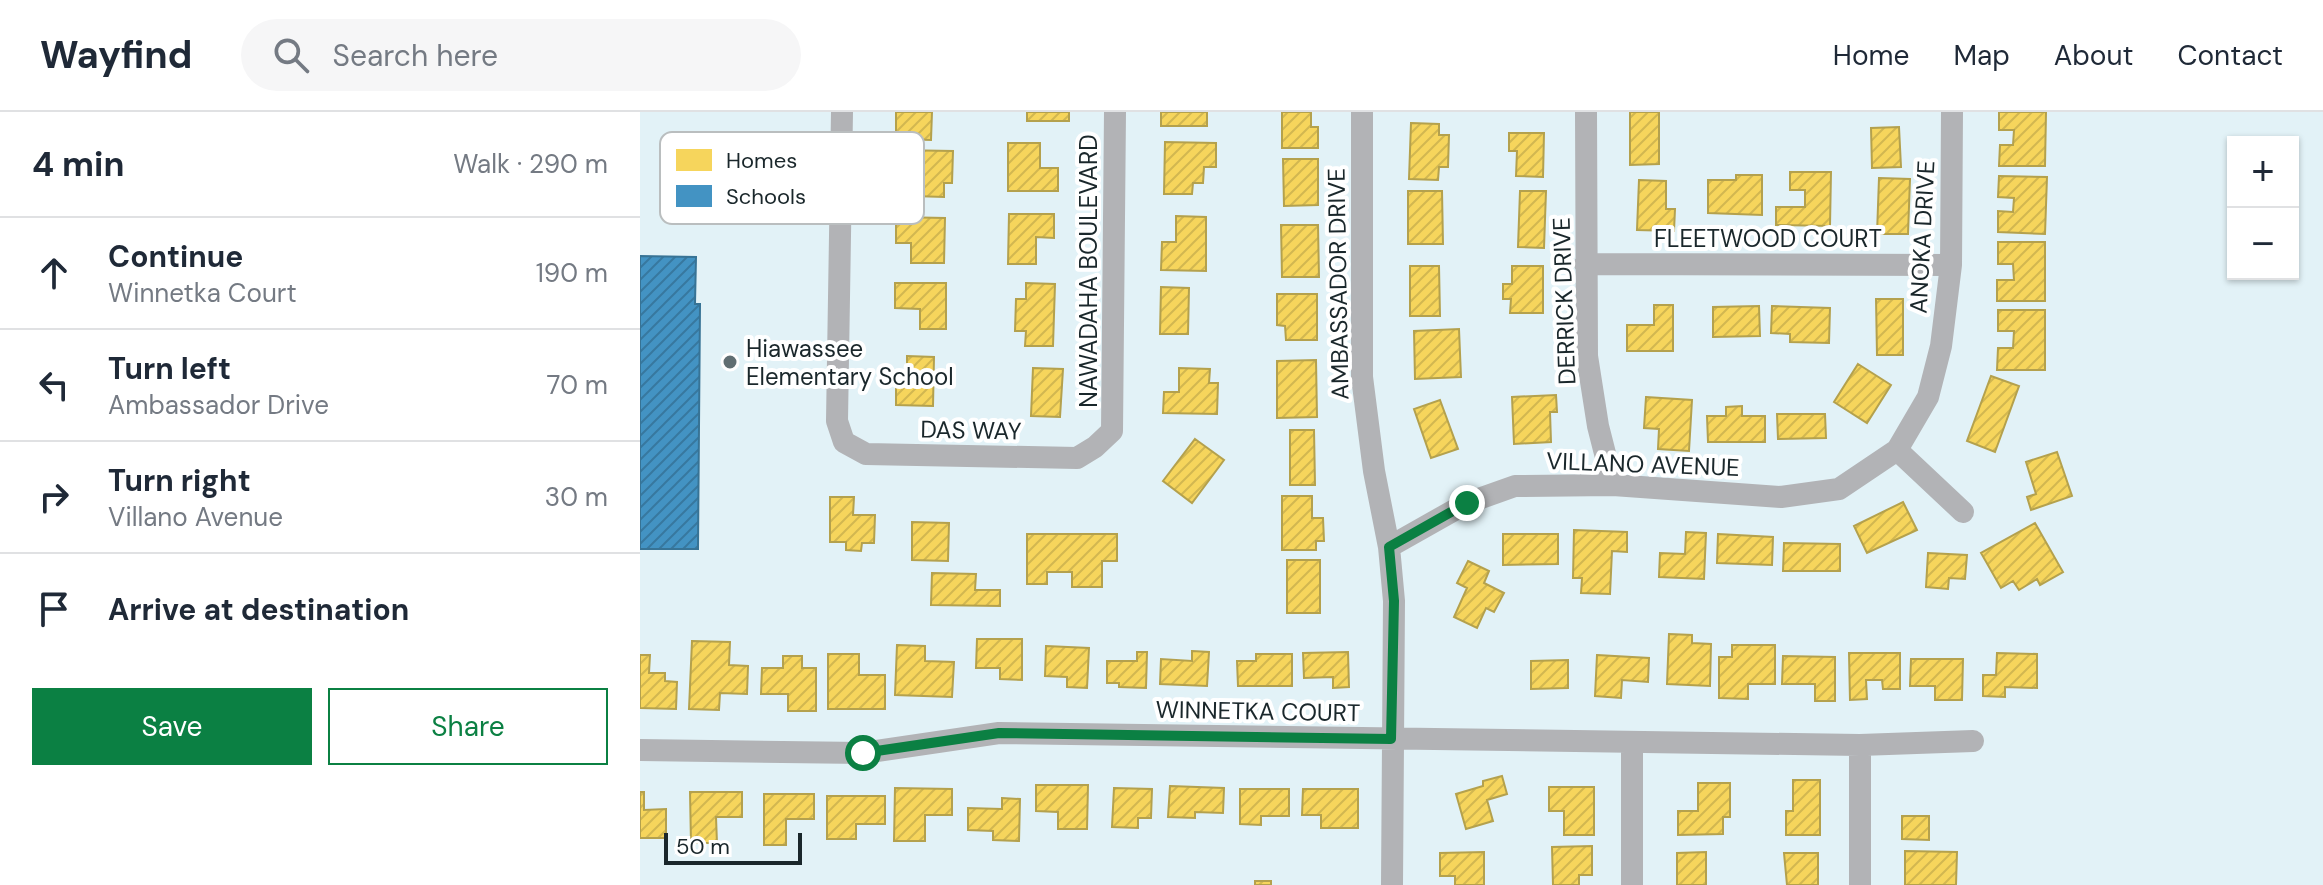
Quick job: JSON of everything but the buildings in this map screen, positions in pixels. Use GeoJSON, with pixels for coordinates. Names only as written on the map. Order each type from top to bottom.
{"type":"FeatureCollection","features":[{"type":"Feature","properties":{"kind":"street","name":"DAS WAY"},"geometry":{"type":"LineString","coordinates":[[842,112],[842,132]]}},
{"type":"Feature","properties":{"kind":"street","name":"NAWADAHA BOULEVARD"},"geometry":{"type":"LineString","coordinates":[[1112,431],[1115,112]]}},
{"type":"Feature","properties":{"kind":"street","name":"AMBASSADOR DRIVE"},"geometry":{"type":"LineString","coordinates":[[1362,112],[1362,377],[1374,471],[1389,547],[1394,601],[1392,885]]}},
{"type":"Feature","properties":{"kind":"street","name":"DERRICK DRIVE"},"geometry":{"type":"LineString","coordinates":[[1586,112],[1587,356],[1598,426],[1613,485]]}},
{"type":"Feature","properties":{"kind":"street","name":"ANOKA DRIVE"},"geometry":{"type":"LineString","coordinates":[[1897,450],[1928,397],[1941,346],[1951,265],[1952,112]]}},
{"type":"Feature","properties":{"kind":"street","name":"DAS WAY"},"geometry":{"type":"LineString","coordinates":[[840,224],[837,421],[844,442],[866,454],[1077,458],[1112,431]]}},
{"type":"Feature","properties":{"kind":"street","name":"FLEETWOOD COURT"},"geometry":{"type":"LineString","coordinates":[[1585,264],[1951,265]]}},
{"type":"Feature","properties":{"kind":"street","name":"VILLANO AVENUE"},"geometry":{"type":"LineString","coordinates":[[1389,547],[1467,503],[1515,486],[1613,485],[1781,497],[1839,489],[1897,450]]}},
{"type":"Feature","properties":{"kind":"street"},"geometry":{"type":"LineString","coordinates":[[1897,450],[1963,512]]}},
{"type":"Feature","properties":{"kind":"street","name":"WINNETKA COURT"},"geometry":{"type":"LineString","coordinates":[[640,750],[863,753],[999,733],[1860,745],[1973,741]]}},
{"type":"Feature","properties":{"kind":"street"},"geometry":{"type":"LineString","coordinates":[[1632,742],[1632,885]]}},
{"type":"Feature","properties":{"kind":"street"},"geometry":{"type":"LineString","coordinates":[[1860,745],[1860,885]]}},
{"type":"Feature","properties":{"kind":"place","name":"Hiawassee Elementary School"},"geometry":{"type":"Point","coordinates":[730,362]}},
{"type":"Feature","properties":{"kind":"route"},"geometry":{"type":"LineString","coordinates":[[863,753],[999,733],[1391,739],[1394,601],[1389,547],[1467,503]]}}]}
